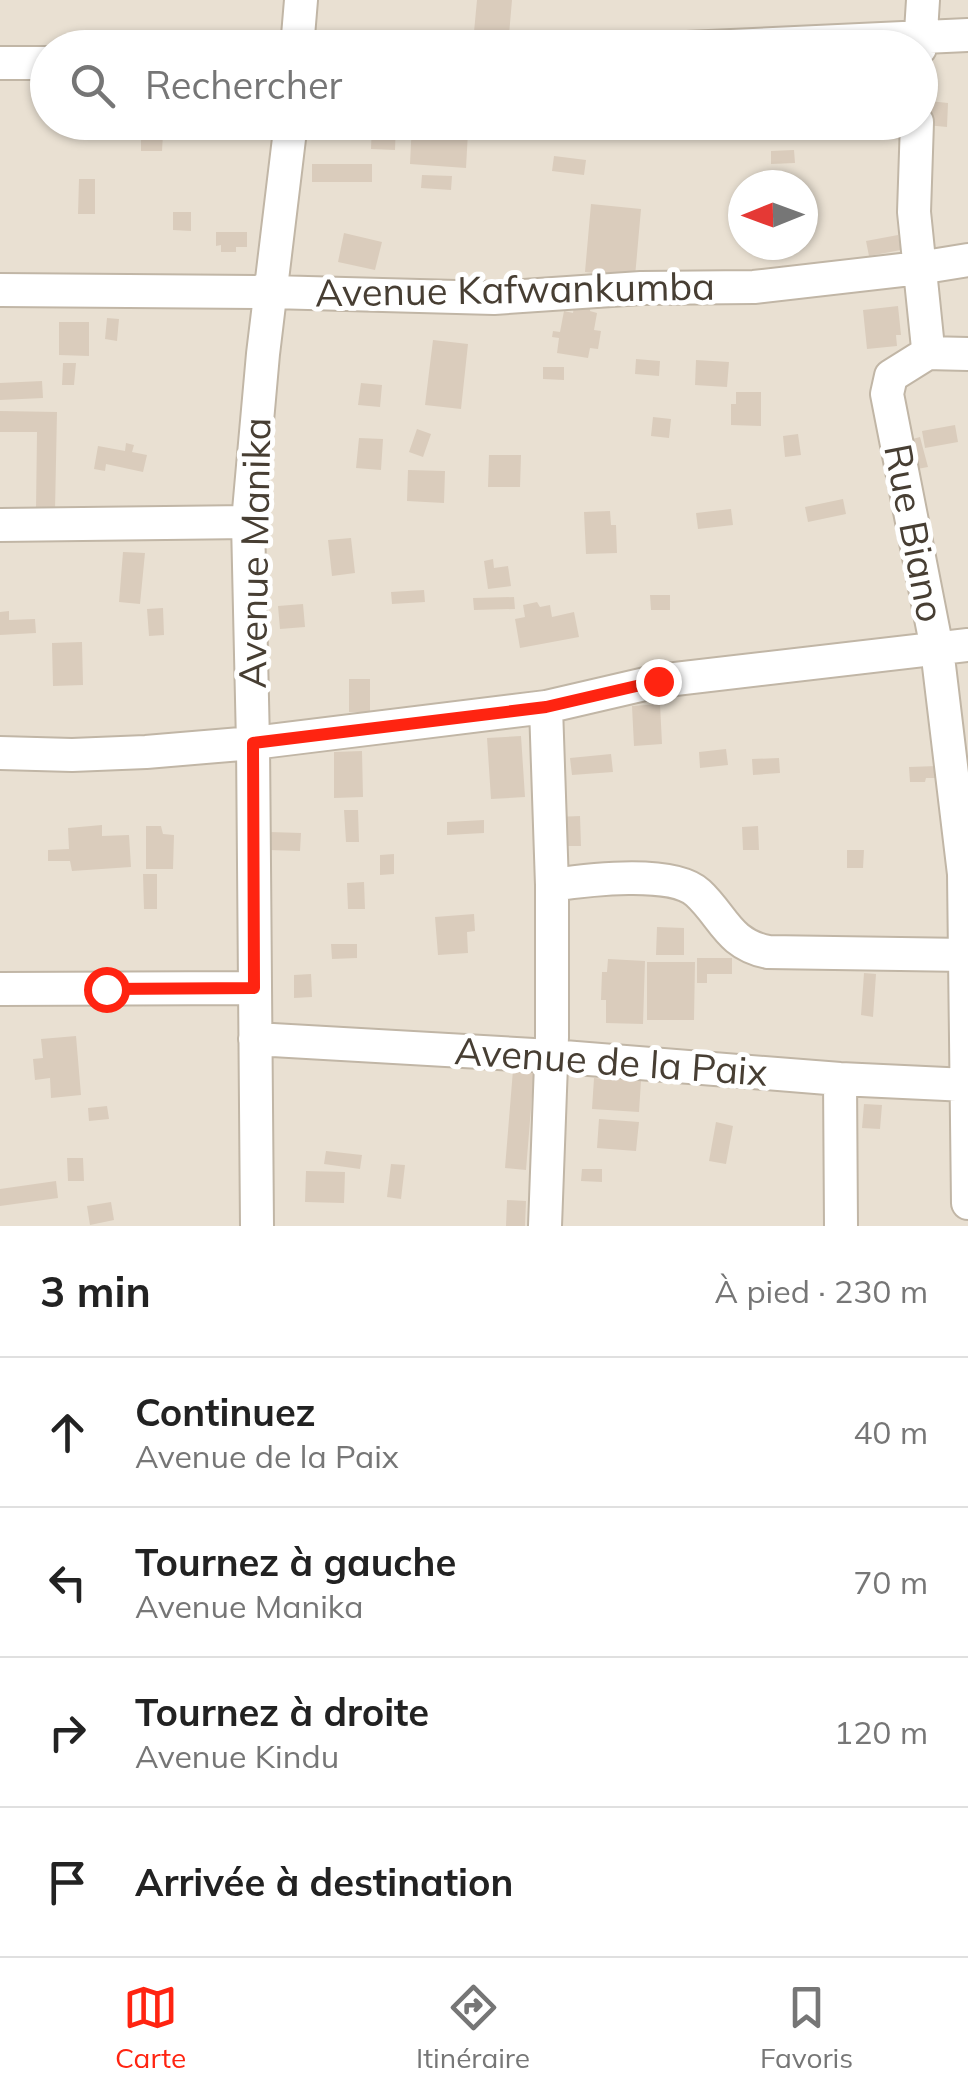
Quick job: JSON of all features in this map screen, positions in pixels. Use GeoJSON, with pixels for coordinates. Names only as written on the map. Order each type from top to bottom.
{"type":"FeatureCollection","features":[{"type":"Feature","properties":{"kind":"street"},"geometry":{"type":"LineString","coordinates":[[298,30],[301,0]]}},
{"type":"Feature","properties":{"kind":"street"},"geometry":{"type":"LineString","coordinates":[[921,30],[923,0]]}},
{"type":"Feature","properties":{"kind":"street"},"geometry":{"type":"LineString","coordinates":[[938,40],[968,35]]}},
{"type":"Feature","properties":{"kind":"street"},"geometry":{"type":"LineString","coordinates":[[0,63],[30,62]]}},
{"type":"Feature","properties":{"kind":"street","name":"Avenue Manika"},"geometry":{"type":"LineString","coordinates":[[257,1226],[248,522],[261,372],[289,140]]}},
{"type":"Feature","properties":{"kind":"street"},"geometry":{"type":"LineString","coordinates":[[916,140],[914,212],[928,340],[926,353],[968,354]]}},
{"type":"Feature","properties":{"kind":"street","name":"Avenue Kafwankumba"},"geometry":{"type":"LineString","coordinates":[[0,290],[494,298],[641,288],[754,287],[968,260]]}},
{"type":"Feature","properties":{"kind":"street","name":"Rue Biano"},"geometry":{"type":"LineString","coordinates":[[926,353],[891,376],[887,394],[952,647],[966,874],[968,1203]]}},
{"type":"Feature","properties":{"kind":"street"},"geometry":{"type":"LineString","coordinates":[[0,525],[248,522]]}},
{"type":"Feature","properties":{"kind":"street"},"geometry":{"type":"LineString","coordinates":[[0,753],[128,753],[253,743],[546,707],[658,681],[952,647]]}},
{"type":"Feature","properties":{"kind":"street"},"geometry":{"type":"LineString","coordinates":[[545,1226],[552,885],[546,707]]}},
{"type":"Feature","properties":{"kind":"street"},"geometry":{"type":"LineString","coordinates":[[552,885],[583,881],[678,881],[696,890],[738,939],[751,948],[768,952],[966,954]]}},
{"type":"Feature","properties":{"kind":"street"},"geometry":{"type":"LineString","coordinates":[[0,990],[254,988]]}},
{"type":"Feature","properties":{"kind":"street","name":"Avenue de la Paix"},"geometry":{"type":"LineString","coordinates":[[255,1039],[967,1085]]}},
{"type":"Feature","properties":{"kind":"street"},"geometry":{"type":"LineString","coordinates":[[840,1079],[842,1226]]}},
{"type":"Feature","properties":{"kind":"shaded area"},"geometry":{"type":"Polygon","coordinates":[[[0,0],[968,0],[968,1226],[0,1226],[0,0]]]}},
{"type":"Feature","properties":{"kind":"building"},"geometry":{"type":"Polygon","coordinates":[[[477,0],[512,0],[509,30],[474,30],[477,0]]]}},
{"type":"Feature","properties":{"kind":"building"},"geometry":{"type":"Polygon","coordinates":[[[938,102],[948,103],[947,127],[938,126],[938,102]]]}},
{"type":"Feature","properties":{"kind":"building"},"geometry":{"type":"Polygon","coordinates":[[[141,140],[163,140],[162,151],[141,151],[141,140]]]}},
{"type":"Feature","properties":{"kind":"building"},"geometry":{"type":"Polygon","coordinates":[[[371,140],[395,140],[395,150],[371,149],[371,140]]]}},
{"type":"Feature","properties":{"kind":"building"},"geometry":{"type":"Polygon","coordinates":[[[411,140],[468,140],[466,168],[410,164],[411,140]]]}},
{"type":"Feature","properties":{"kind":"building"},"geometry":{"type":"Polygon","coordinates":[[[794,150],[795,163],[771,164],[771,151],[794,150]]]}},
{"type":"Feature","properties":{"kind":"building"},"geometry":{"type":"Polygon","coordinates":[[[554,156],[586,160],[584,175],[552,171],[554,156]]]}},
{"type":"Feature","properties":{"kind":"building"},"geometry":{"type":"Polygon","coordinates":[[[312,164],[372,164],[372,182],[312,182],[312,164]]]}},
{"type":"Feature","properties":{"kind":"building"},"geometry":{"type":"Polygon","coordinates":[[[422,175],[452,176],[451,190],[421,188],[422,175]]]}},
{"type":"Feature","properties":{"kind":"building"},"geometry":{"type":"Polygon","coordinates":[[[79,179],[95,179],[95,214],[78,214],[79,179]]]}},
{"type":"Feature","properties":{"kind":"building"},"geometry":{"type":"Polygon","coordinates":[[[591,204],[641,209],[635,277],[585,272],[591,204]]]}},
{"type":"Feature","properties":{"kind":"building"},"geometry":{"type":"Polygon","coordinates":[[[173,212],[191,212],[191,231],[173,230],[173,212]]]}},
{"type":"Feature","properties":{"kind":"building"},"geometry":{"type":"Polygon","coordinates":[[[216,232],[247,232],[247,247],[221,252],[221,245],[216,246],[216,232]]]}},
{"type":"Feature","properties":{"kind":"building"},"geometry":{"type":"Polygon","coordinates":[[[344,233],[382,242],[375,270],[338,262],[344,233]]]}},
{"type":"Feature","properties":{"kind":"building"},"geometry":{"type":"Polygon","coordinates":[[[898,235],[901,250],[869,256],[866,241],[898,235]]]}},
{"type":"Feature","properties":{"kind":"building"},"geometry":{"type":"Polygon","coordinates":[[[575,299],[591,302],[590,311],[597,313],[594,330],[601,331],[598,349],[590,348],[588,358],[557,353],[559,338],[552,337],[553,331],[560,332],[564,311],[573,313],[575,299]]]}},
{"type":"Feature","properties":{"kind":"building"},"geometry":{"type":"Polygon","coordinates":[[[898,306],[901,335],[896,335],[897,346],[867,349],[863,310],[898,306]]]}},
{"type":"Feature","properties":{"kind":"building"},"geometry":{"type":"Polygon","coordinates":[[[107,318],[119,319],[117,341],[105,339],[107,318]]]}},
{"type":"Feature","properties":{"kind":"building"},"geometry":{"type":"Polygon","coordinates":[[[59,322],[89,322],[89,356],[59,355],[59,322]]]}},
{"type":"Feature","properties":{"kind":"building"},"geometry":{"type":"Polygon","coordinates":[[[433,340],[468,344],[461,409],[425,405],[433,340]]]}},
{"type":"Feature","properties":{"kind":"building"},"geometry":{"type":"Polygon","coordinates":[[[636,359],[660,361],[659,376],[635,374],[636,359]]]}},
{"type":"Feature","properties":{"kind":"building"},"geometry":{"type":"Polygon","coordinates":[[[696,360],[729,362],[727,387],[695,385],[696,360]]]}},
{"type":"Feature","properties":{"kind":"building"},"geometry":{"type":"Polygon","coordinates":[[[63,363],[76,363],[74,385],[62,385],[63,363]]]}},
{"type":"Feature","properties":{"kind":"building"},"geometry":{"type":"Polygon","coordinates":[[[543,367],[564,367],[564,380],[543,379],[543,367]]]}},
{"type":"Feature","properties":{"kind":"building"},"geometry":{"type":"Polygon","coordinates":[[[42,381],[43,398],[0,400],[0,383],[42,381]]]}},
{"type":"Feature","properties":{"kind":"building"},"geometry":{"type":"Polygon","coordinates":[[[361,383],[382,385],[380,407],[358,405],[361,383]]]}},
{"type":"Feature","properties":{"kind":"building"},"geometry":{"type":"Polygon","coordinates":[[[736,392],[761,392],[761,426],[731,425],[731,404],[736,404],[736,392]]]}},
{"type":"Feature","properties":{"kind":"building"},"geometry":{"type":"Polygon","coordinates":[[[0,411],[57,412],[55,511],[36,511],[37,432],[0,432],[0,411]]]}},
{"type":"Feature","properties":{"kind":"building"},"geometry":{"type":"Polygon","coordinates":[[[653,417],[671,419],[669,438],[651,436],[653,417]]]}},
{"type":"Feature","properties":{"kind":"building"},"geometry":{"type":"Polygon","coordinates":[[[955,425],[958,442],[925,448],[922,431],[955,425]]]}},
{"type":"Feature","properties":{"kind":"building"},"geometry":{"type":"Polygon","coordinates":[[[417,429],[431,434],[423,457],[409,452],[417,429]]]}},
{"type":"Feature","properties":{"kind":"building"},"geometry":{"type":"Polygon","coordinates":[[[798,434],[801,455],[785,457],[783,436],[798,434]]]}},
{"type":"Feature","properties":{"kind":"building"},"geometry":{"type":"Polygon","coordinates":[[[920,437],[928,467],[912,470],[905,441],[920,437]]]}},
{"type":"Feature","properties":{"kind":"building"},"geometry":{"type":"Polygon","coordinates":[[[359,438],[383,439],[381,470],[356,468],[359,438]]]}},
{"type":"Feature","properties":{"kind":"building"},"geometry":{"type":"Polygon","coordinates":[[[126,443],[134,445],[132,452],[147,455],[143,472],[106,464],[105,471],[94,469],[98,446],[125,451],[126,443]]]}},
{"type":"Feature","properties":{"kind":"building"},"geometry":{"type":"Polygon","coordinates":[[[489,455],[521,455],[520,487],[488,487],[489,455]]]}},
{"type":"Feature","properties":{"kind":"building"},"geometry":{"type":"Polygon","coordinates":[[[408,470],[445,471],[444,503],[407,501],[408,470]]]}},
{"type":"Feature","properties":{"kind":"building"},"geometry":{"type":"Polygon","coordinates":[[[843,499],[846,514],[808,522],[805,507],[843,499]]]}},
{"type":"Feature","properties":{"kind":"building"},"geometry":{"type":"Polygon","coordinates":[[[731,509],[733,525],[698,529],[696,513],[731,509]]]}},
{"type":"Feature","properties":{"kind":"building"},"geometry":{"type":"Polygon","coordinates":[[[610,511],[611,525],[616,525],[617,553],[586,554],[584,512],[610,511]]]}},
{"type":"Feature","properties":{"kind":"building"},"geometry":{"type":"Polygon","coordinates":[[[351,538],[355,573],[332,576],[328,540],[351,538]]]}},
{"type":"Feature","properties":{"kind":"building"},"geometry":{"type":"Polygon","coordinates":[[[123,552],[145,553],[140,604],[119,602],[123,552]]]}},
{"type":"Feature","properties":{"kind":"building"},"geometry":{"type":"Polygon","coordinates":[[[493,559],[494,568],[508,566],[511,586],[488,589],[484,561],[493,559]]]}},
{"type":"Feature","properties":{"kind":"building"},"geometry":{"type":"Polygon","coordinates":[[[424,590],[425,602],[392,604],[391,592],[424,590]]]}},
{"type":"Feature","properties":{"kind":"building"},"geometry":{"type":"Polygon","coordinates":[[[650,595],[670,595],[670,610],[651,610],[650,595]]]}},
{"type":"Feature","properties":{"kind":"building"},"geometry":{"type":"Polygon","coordinates":[[[514,597],[515,609],[474,610],[473,598],[514,597]]]}},
{"type":"Feature","properties":{"kind":"building"},"geometry":{"type":"Polygon","coordinates":[[[537,602],[540,607],[550,605],[552,617],[574,612],[579,637],[520,648],[515,619],[525,617],[523,605],[537,602]]]}},
{"type":"Feature","properties":{"kind":"building"},"geometry":{"type":"Polygon","coordinates":[[[303,604],[305,627],[280,629],[278,606],[303,604]]]}},
{"type":"Feature","properties":{"kind":"building"},"geometry":{"type":"Polygon","coordinates":[[[163,608],[164,635],[149,636],[147,609],[163,608]]]}},
{"type":"Feature","properties":{"kind":"building"},"geometry":{"type":"Polygon","coordinates":[[[9,611],[9,620],[35,619],[36,633],[0,635],[0,612],[9,611]]]}},
{"type":"Feature","properties":{"kind":"building"},"geometry":{"type":"Polygon","coordinates":[[[82,642],[83,685],[53,686],[52,643],[82,642]]]}},
{"type":"Feature","properties":{"kind":"building"},"geometry":{"type":"Polygon","coordinates":[[[349,679],[370,679],[370,712],[349,712],[349,679]]]}},
{"type":"Feature","properties":{"kind":"building"},"geometry":{"type":"Polygon","coordinates":[[[660,704],[662,744],[634,746],[632,706],[660,704]]]}},
{"type":"Feature","properties":{"kind":"building"},"geometry":{"type":"Polygon","coordinates":[[[521,736],[525,797],[491,799],[487,738],[521,736]]]}},
{"type":"Feature","properties":{"kind":"building"},"geometry":{"type":"Polygon","coordinates":[[[726,749],[728,765],[700,768],[699,752],[726,749]]]}},
{"type":"Feature","properties":{"kind":"building"},"geometry":{"type":"Polygon","coordinates":[[[362,751],[363,797],[334,798],[334,752],[362,751]]]}},
{"type":"Feature","properties":{"kind":"building"},"geometry":{"type":"Polygon","coordinates":[[[611,754],[613,772],[572,775],[570,758],[611,754]]]}},
{"type":"Feature","properties":{"kind":"building"},"geometry":{"type":"Polygon","coordinates":[[[779,758],[780,773],[753,775],[752,759],[779,758]]]}},
{"type":"Feature","properties":{"kind":"building"},"geometry":{"type":"Polygon","coordinates":[[[937,766],[937,778],[910,782],[909,767],[937,766]]]}},
{"type":"Feature","properties":{"kind":"building"},"geometry":{"type":"Polygon","coordinates":[[[344,810],[358,810],[359,842],[346,842],[344,810]]]}},
{"type":"Feature","properties":{"kind":"building"},"geometry":{"type":"Polygon","coordinates":[[[580,816],[581,846],[556,846],[556,817],[580,816]]]}},
{"type":"Feature","properties":{"kind":"building"},"geometry":{"type":"Polygon","coordinates":[[[484,820],[484,833],[447,835],[447,822],[484,820]]]}},
{"type":"Feature","properties":{"kind":"building"},"geometry":{"type":"Polygon","coordinates":[[[102,825],[102,836],[129,835],[131,867],[72,871],[70,861],[48,861],[48,850],[69,849],[68,828],[102,825]]]}},
{"type":"Feature","properties":{"kind":"building"},"geometry":{"type":"Polygon","coordinates":[[[146,826],[161,826],[163,834],[174,835],[173,869],[146,869],[146,826]]]}},
{"type":"Feature","properties":{"kind":"building"},"geometry":{"type":"Polygon","coordinates":[[[758,826],[759,850],[743,850],[742,827],[758,826]]]}},
{"type":"Feature","properties":{"kind":"building"},"geometry":{"type":"Polygon","coordinates":[[[270,832],[301,833],[300,851],[269,850],[270,832]]]}},
{"type":"Feature","properties":{"kind":"building"},"geometry":{"type":"Polygon","coordinates":[[[847,850],[864,850],[863,868],[847,868],[847,850]]]}},
{"type":"Feature","properties":{"kind":"building"},"geometry":{"type":"Polygon","coordinates":[[[394,854],[394,874],[380,875],[380,855],[394,854]]]}},
{"type":"Feature","properties":{"kind":"building"},"geometry":{"type":"Polygon","coordinates":[[[143,874],[157,874],[157,909],[144,909],[143,874]]]}},
{"type":"Feature","properties":{"kind":"building"},"geometry":{"type":"Polygon","coordinates":[[[364,882],[365,909],[348,909],[347,883],[364,882]]]}},
{"type":"Feature","properties":{"kind":"building"},"geometry":{"type":"Polygon","coordinates":[[[474,914],[475,931],[467,932],[468,953],[438,955],[435,917],[474,914]]]}},
{"type":"Feature","properties":{"kind":"building"},"geometry":{"type":"Polygon","coordinates":[[[657,927],[684,928],[684,955],[656,955],[657,927]]]}},
{"type":"Feature","properties":{"kind":"building"},"geometry":{"type":"Polygon","coordinates":[[[331,944],[357,944],[357,958],[332,959],[331,944]]]}},
{"type":"Feature","properties":{"kind":"building"},"geometry":{"type":"Polygon","coordinates":[[[697,958],[732,958],[732,974],[707,974],[707,983],[697,983],[697,958]]]}},
{"type":"Feature","properties":{"kind":"building"},"geometry":{"type":"Polygon","coordinates":[[[608,959],[645,961],[643,1024],[606,1023],[606,1000],[601,1000],[602,972],[607,972],[608,959]]]}},
{"type":"Feature","properties":{"kind":"building"},"geometry":{"type":"Polygon","coordinates":[[[647,962],[695,962],[694,1020],[647,1020],[647,962]]]}},
{"type":"Feature","properties":{"kind":"building"},"geometry":{"type":"Polygon","coordinates":[[[864,973],[876,974],[873,1017],[861,1015],[864,973]]]}},
{"type":"Feature","properties":{"kind":"building"},"geometry":{"type":"Polygon","coordinates":[[[311,974],[312,997],[294,998],[294,975],[311,974]]]}},
{"type":"Feature","properties":{"kind":"building"},"geometry":{"type":"Polygon","coordinates":[[[76,1036],[81,1095],[51,1098],[50,1078],[35,1080],[33,1059],[43,1058],[41,1039],[76,1036]]]}},
{"type":"Feature","properties":{"kind":"building"},"geometry":{"type":"Polygon","coordinates":[[[513,1070],[534,1071],[526,1170],[505,1168],[513,1070]]]}},
{"type":"Feature","properties":{"kind":"building"},"geometry":{"type":"Polygon","coordinates":[[[594,1078],[641,1081],[639,1112],[592,1109],[594,1078]]]}},
{"type":"Feature","properties":{"kind":"building"},"geometry":{"type":"Polygon","coordinates":[[[864,1104],[882,1105],[880,1129],[862,1128],[864,1104]]]}},
{"type":"Feature","properties":{"kind":"building"},"geometry":{"type":"Polygon","coordinates":[[[107,1106],[109,1119],[89,1121],[88,1108],[107,1106]]]}},
{"type":"Feature","properties":{"kind":"building"},"geometry":{"type":"Polygon","coordinates":[[[599,1119],[639,1122],[636,1151],[597,1148],[599,1119]]]}},
{"type":"Feature","properties":{"kind":"building"},"geometry":{"type":"Polygon","coordinates":[[[716,1122],[733,1126],[726,1164],[709,1161],[716,1122]]]}},
{"type":"Feature","properties":{"kind":"building"},"geometry":{"type":"Polygon","coordinates":[[[326,1151],[362,1155],[360,1169],[324,1164],[326,1151]]]}},
{"type":"Feature","properties":{"kind":"building"},"geometry":{"type":"Polygon","coordinates":[[[67,1158],[83,1158],[84,1181],[68,1181],[67,1158]]]}},
{"type":"Feature","properties":{"kind":"building"},"geometry":{"type":"Polygon","coordinates":[[[391,1164],[405,1165],[401,1199],[387,1197],[391,1164]]]}},
{"type":"Feature","properties":{"kind":"building"},"geometry":{"type":"Polygon","coordinates":[[[582,1169],[602,1169],[602,1182],[581,1181],[582,1169]]]}},
{"type":"Feature","properties":{"kind":"building"},"geometry":{"type":"Polygon","coordinates":[[[306,1171],[345,1172],[344,1203],[305,1202],[306,1171]]]}},
{"type":"Feature","properties":{"kind":"building"},"geometry":{"type":"Polygon","coordinates":[[[56,1181],[58,1198],[0,1206],[0,1189],[56,1181]]]}},
{"type":"Feature","properties":{"kind":"building"},"geometry":{"type":"Polygon","coordinates":[[[507,1200],[526,1201],[525,1226],[506,1226],[507,1200]]]}},
{"type":"Feature","properties":{"kind":"building"},"geometry":{"type":"Polygon","coordinates":[[[111,1202],[114,1220],[90,1225],[87,1206],[111,1202]]]}},
{"type":"Feature","properties":{"kind":"route"},"geometry":{"type":"LineString","coordinates":[[106,989],[254,988],[253,743],[546,707],[658,681]]}}]}
